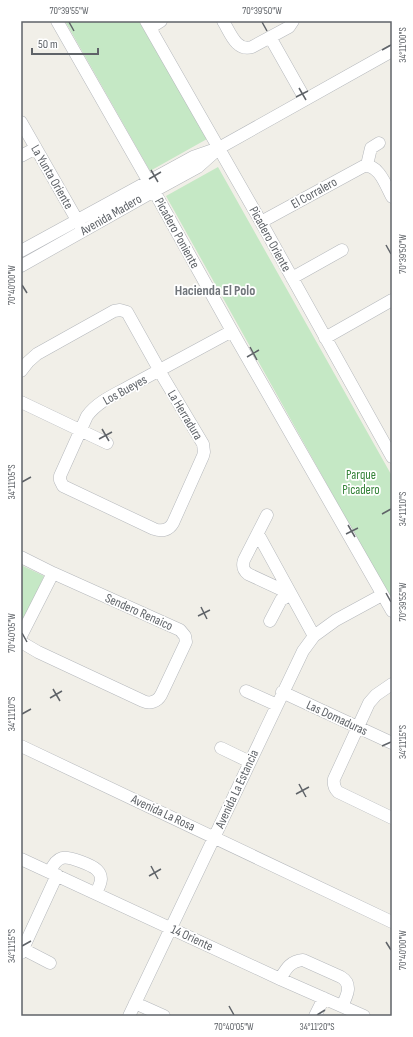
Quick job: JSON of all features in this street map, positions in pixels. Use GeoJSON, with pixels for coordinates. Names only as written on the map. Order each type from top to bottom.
{"type":"FeatureCollection","features":[{"type":"Feature","properties":{"kind":"street","name":"Picadero Poniente"},"geometry":{"type":"LineString","coordinates":[[58,21],[232,331],[392,611]]}},
{"type":"Feature","properties":{"kind":"street"},"geometry":{"type":"LineString","coordinates":[[148,24],[161,21]]}},
{"type":"Feature","properties":{"kind":"street"},"geometry":{"type":"LineString","coordinates":[[223,21],[238,45],[246,49],[252,48],[291,24]]}},
{"type":"Feature","properties":{"kind":"street","name":"Picadero Oriente"},"geometry":{"type":"LineString","coordinates":[[148,24],[261,222],[392,457]]}},
{"type":"Feature","properties":{"kind":"street"},"geometry":{"type":"LineString","coordinates":[[270,37],[306,99]]}},
{"type":"Feature","properties":{"kind":"street","name":"Avenida Madero"},"geometry":{"type":"LineString","coordinates":[[21,251],[77,221],[151,186],[198,167],[219,148],[392,51]]}},
{"type":"Feature","properties":{"kind":"street","name":"La Yunta Oriente"},"geometry":{"type":"LineString","coordinates":[[21,122],[83,232]]}},
{"type":"Feature","properties":{"kind":"street"},"geometry":{"type":"LineString","coordinates":[[379,143],[371,148],[367,165],[371,166],[377,171],[392,197]]}},
{"type":"Feature","properties":{"kind":"street"},"geometry":{"type":"LineString","coordinates":[[21,156],[36,148]]}},
{"type":"Feature","properties":{"kind":"street","name":"El Corralero"},"geometry":{"type":"LineString","coordinates":[[261,222],[361,166],[367,165]]}},
{"type":"Feature","properties":{"kind":"street","name":"Avenida Madero"},"geometry":{"type":"LineString","coordinates":[[21,266],[83,232],[151,186]]}},
{"type":"Feature","properties":{"kind":"street"},"geometry":{"type":"LineString","coordinates":[[292,278],[342,250]]}},
{"type":"Feature","properties":{"kind":"street"},"geometry":{"type":"LineString","coordinates":[[325,338],[392,300]]}},
{"type":"Feature","properties":{"kind":"street","name":"La Herradura"},"geometry":{"type":"LineString","coordinates":[[21,371],[37,354],[117,310],[124,310],[127,312],[159,370],[203,444],[203,456],[172,526],[163,531],[154,529],[63,486]]}},
{"type":"Feature","properties":{"kind":"street","name":"Los Bueyes"},"geometry":{"type":"LineString","coordinates":[[63,486],[60,476],[87,416],[98,404],[232,331]]}},
{"type":"Feature","properties":{"kind":"street"},"geometry":{"type":"LineString","coordinates":[[21,402],[107,443]]}},
{"type":"Feature","properties":{"kind":"street"},"geometry":{"type":"LineString","coordinates":[[267,514],[244,560],[244,569],[248,574],[291,594]]}},
{"type":"Feature","properties":{"kind":"street"},"geometry":{"type":"LineString","coordinates":[[258,534],[314,636]]}},
{"type":"Feature","properties":{"kind":"street","name":"Sendero Renaico"},"geometry":{"type":"LineString","coordinates":[[21,557],[180,630],[185,636],[186,642],[162,695],[157,700],[150,703],[129,695],[38,652],[21,642]]}},
{"type":"Feature","properties":{"kind":"street"},"geometry":{"type":"LineString","coordinates":[[21,636],[53,573]]}},
{"type":"Feature","properties":{"kind":"street"},"geometry":{"type":"LineString","coordinates":[[270,621],[281,600],[291,594]]}},
{"type":"Feature","properties":{"kind":"street","name":"Avenida La Estancia"},"geometry":{"type":"LineString","coordinates":[[129,1016],[282,692],[303,651],[314,636],[336,620],[382,595]]}},
{"type":"Feature","properties":{"kind":"street"},"geometry":{"type":"LineString","coordinates":[[391,687],[376,696],[369,703],[334,779],[335,788],[338,792],[392,818]]}},
{"type":"Feature","properties":{"kind":"street"},"geometry":{"type":"LineString","coordinates":[[246,692],[277,705]]}},
{"type":"Feature","properties":{"kind":"street","name":"Las Domaduras"},"geometry":{"type":"LineString","coordinates":[[282,692],[392,743]]}},
{"type":"Feature","properties":{"kind":"street","name":"Avenida La Rosa"},"geometry":{"type":"LineString","coordinates":[[21,746],[392,922]]}},
{"type":"Feature","properties":{"kind":"street"},"geometry":{"type":"LineString","coordinates":[[221,748],[250,762]]}},
{"type":"Feature","properties":{"kind":"street"},"geometry":{"type":"LineString","coordinates":[[50,963],[22,951],[54,874],[56,861],[66,857],[72,858],[97,870],[101,879],[96,893]]}},
{"type":"Feature","properties":{"kind":"street","name":"14 Oriente"},"geometry":{"type":"LineString","coordinates":[[21,859],[364,1016]]}},
{"type":"Feature","properties":{"kind":"street"},"geometry":{"type":"LineString","coordinates":[[280,978],[288,966],[298,960],[303,960],[341,977],[348,984],[349,990],[342,1006]]}},
{"type":"Feature","properties":{"kind":"street"},"geometry":{"type":"LineString","coordinates":[[316,1016],[324,998]]}},
{"type":"Feature","properties":{"kind":"street"},"geometry":{"type":"LineString","coordinates":[[135,1003],[164,1016]]}},
{"type":"Feature","properties":{"kind":"green space"},"geometry":{"type":"Polygon","coordinates":[[[65,21],[139,21],[207,139],[150,171],[65,21]]]}},
{"type":"Feature","properties":{"kind":"green space","name":"Parque Picadero"},"geometry":{"type":"Polygon","coordinates":[[[218,167],[392,476],[392,601],[166,196],[218,167]]]}},
{"type":"Feature","properties":{"kind":"green space"},"geometry":{"type":"Polygon","coordinates":[[[21,565],[44,576],[21,628],[21,565]]]}},
{"type":"Feature","properties":{"kind":"district","name":"Hacienda El Polo"},"geometry":{"type":"Point","coordinates":[215,290]}}]}
